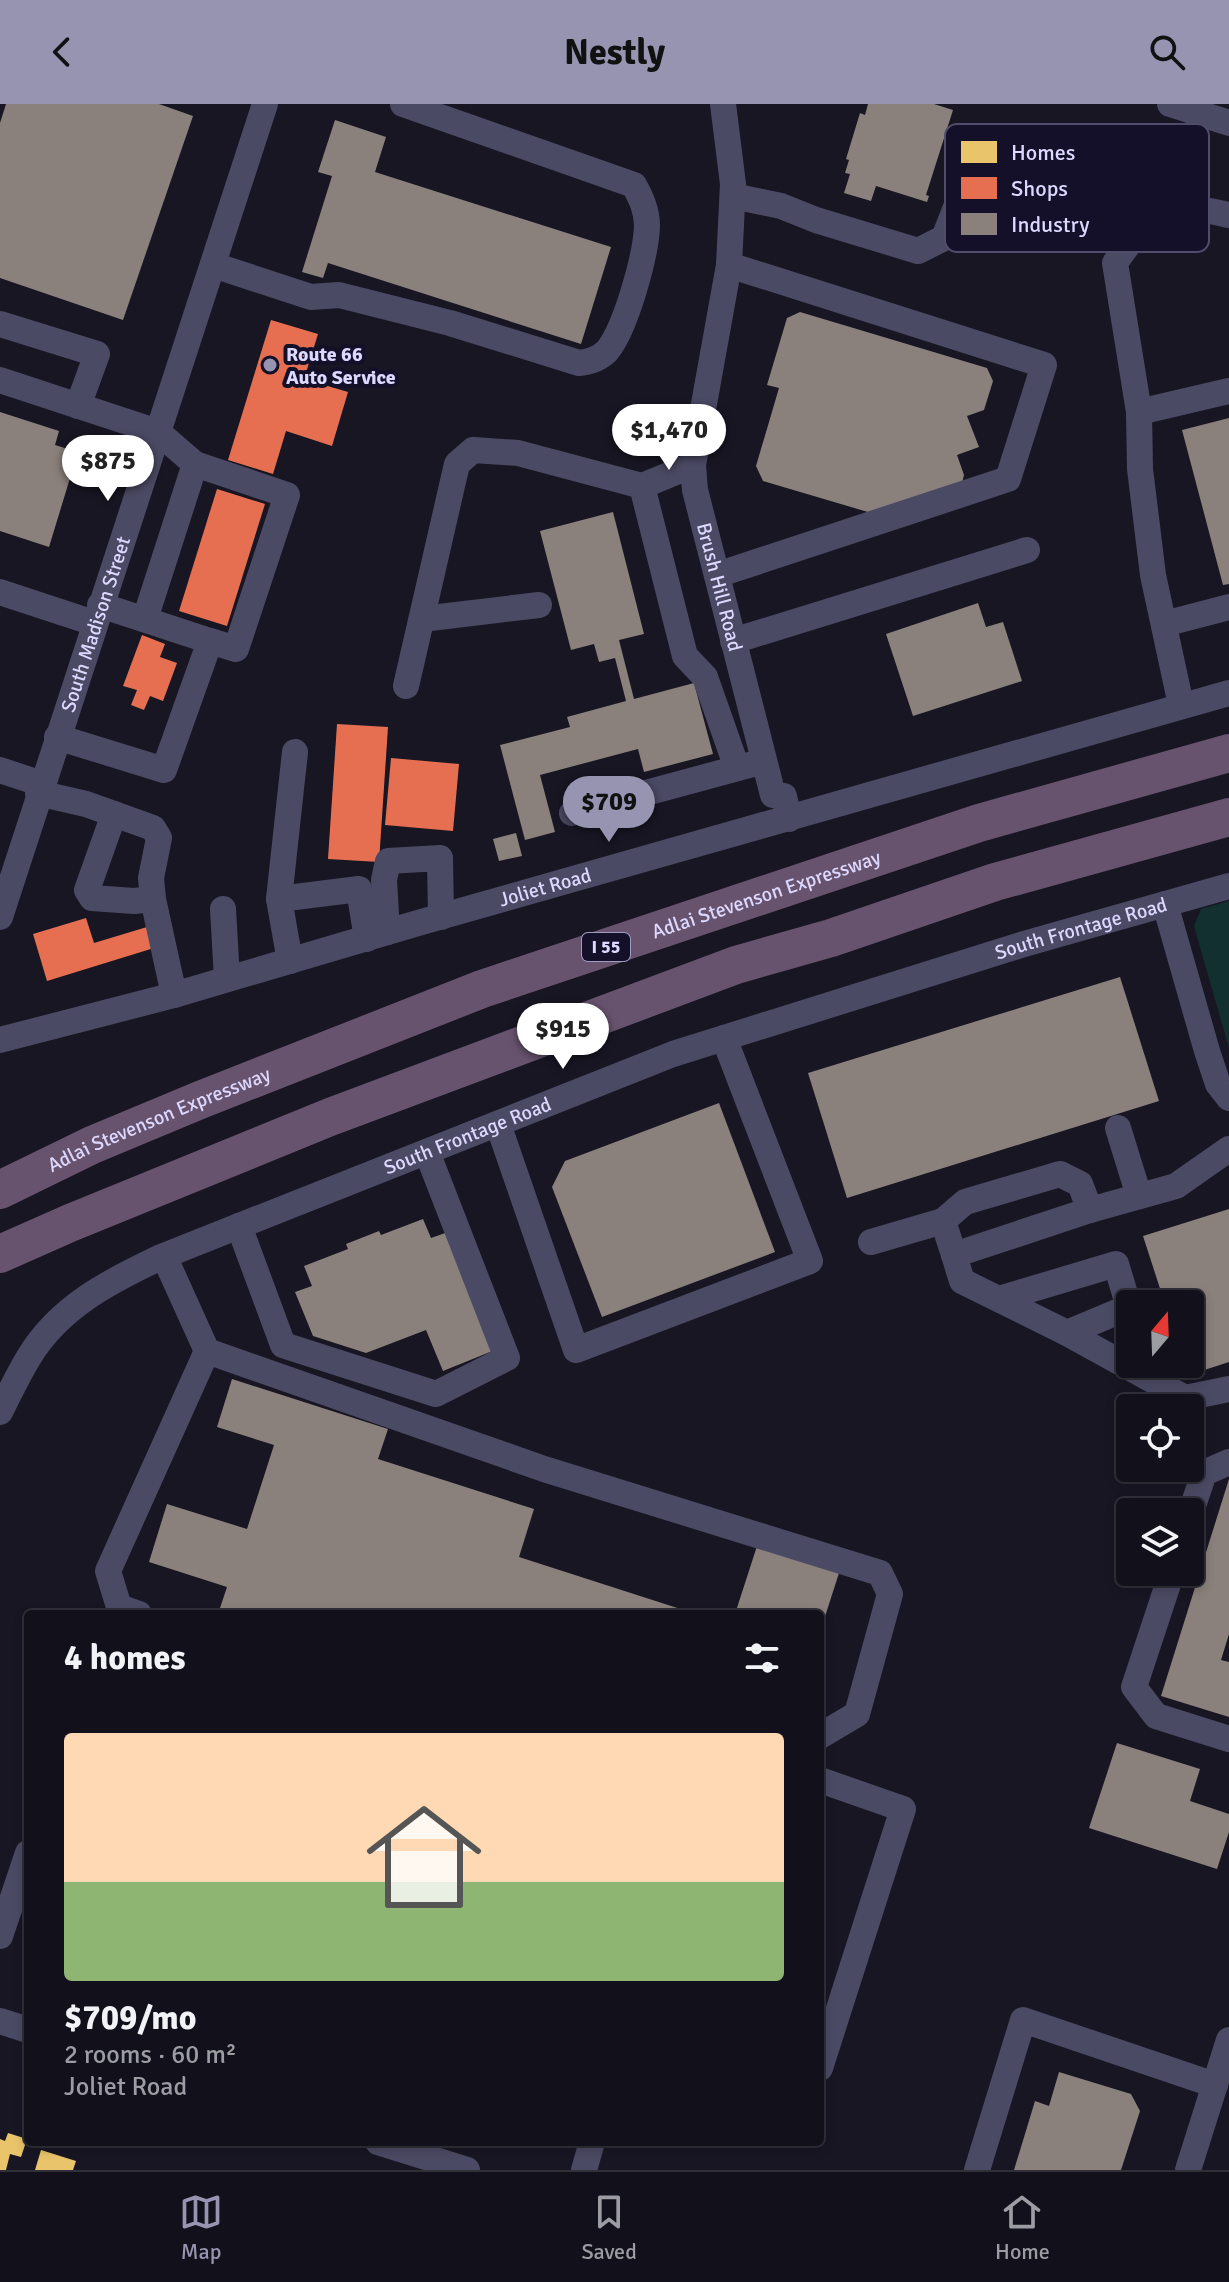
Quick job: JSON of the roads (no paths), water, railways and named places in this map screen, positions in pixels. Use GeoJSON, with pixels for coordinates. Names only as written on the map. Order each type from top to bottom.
{"type":"FeatureCollection","features":[{"type":"Feature","properties":{"kind":"highway","name":"Adlai Stevenson Expressway"},"geometry":{"type":"LineString","coordinates":[[0,1190],[92,1145],[482,989],[979,823],[1229,753]]}},
{"type":"Feature","properties":{"kind":"highway"},"geometry":{"type":"LineString","coordinates":[[0,1254],[330,1117],[736,965],[831,938],[995,882],[1229,817]]}},
{"type":"Feature","properties":{"kind":"street","name":"South Madison Street"},"geometry":{"type":"LineString","coordinates":[[0,917],[6,879],[40,788],[265,104]]}},
{"type":"Feature","properties":{"kind":"street"},"geometry":{"type":"LineString","coordinates":[[213,265],[311,297],[339,295],[450,323],[579,363],[590,362],[601,355],[608,349],[620,326],[644,247],[647,225],[644,203],[634,185],[403,104]]}},
{"type":"Feature","properties":{"kind":"street","name":"Brush Hill Road"},"geometry":{"type":"LineString","coordinates":[[723,104],[733,196],[729,265],[693,465],[695,490],[773,795],[784,796],[789,819]]}},
{"type":"Feature","properties":{"kind":"street"},"geometry":{"type":"LineString","coordinates":[[1170,104],[1229,123]]}},
{"type":"Feature","properties":{"kind":"street"},"geometry":{"type":"LineString","coordinates":[[733,196],[781,206],[918,251],[945,235]]}},
{"type":"Feature","properties":{"kind":"street"},"geometry":{"type":"LineString","coordinates":[[1209,211],[1229,215]]}},
{"type":"Feature","properties":{"kind":"street"},"geometry":{"type":"LineString","coordinates":[[1122,252],[1115,263],[1139,412],[1140,469],[1153,575],[1181,705]]}},
{"type":"Feature","properties":{"kind":"street"},"geometry":{"type":"LineString","coordinates":[[717,575],[1008,479],[1044,365],[729,265]]}},
{"type":"Feature","properties":{"kind":"street"},"geometry":{"type":"LineString","coordinates":[[0,324],[97,354],[78,406]]}},
{"type":"Feature","properties":{"kind":"street"},"geometry":{"type":"LineString","coordinates":[[0,380],[158,432],[195,464],[287,495],[236,649],[145,619],[97,614],[0,592]]}},
{"type":"Feature","properties":{"kind":"street"},"geometry":{"type":"LineString","coordinates":[[1139,412],[1229,391]]}},
{"type":"Feature","properties":{"kind":"street"},"geometry":{"type":"LineString","coordinates":[[406,686],[457,464],[473,450],[518,453],[642,486],[693,465]]}},
{"type":"Feature","properties":{"kind":"street"},"geometry":{"type":"LineString","coordinates":[[145,619],[195,464]]}},
{"type":"Feature","properties":{"kind":"street"},"geometry":{"type":"LineString","coordinates":[[642,486],[685,656],[705,677],[737,768]]}},
{"type":"Feature","properties":{"kind":"street"},"geometry":{"type":"LineString","coordinates":[[733,641],[1027,550]]}},
{"type":"Feature","properties":{"kind":"street"},"geometry":{"type":"LineString","coordinates":[[422,619],[539,605]]}},
{"type":"Feature","properties":{"kind":"street"},"geometry":{"type":"LineString","coordinates":[[1164,624],[1229,607]]}},
{"type":"Feature","properties":{"kind":"street"},"geometry":{"type":"LineString","coordinates":[[57,737],[164,770],[210,641]]}},
{"type":"Feature","properties":{"kind":"street","name":"Joliet Road"},"geometry":{"type":"LineString","coordinates":[[0,1040],[174,995],[1229,693]]}},
{"type":"Feature","properties":{"kind":"street"},"geometry":{"type":"LineString","coordinates":[[290,961],[279,899],[295,752]]}},
{"type":"Feature","properties":{"kind":"street"},"geometry":{"type":"LineString","coordinates":[[572,813],[764,761]]}},
{"type":"Feature","properties":{"kind":"street"},"geometry":{"type":"LineString","coordinates":[[0,770],[40,788],[153,828],[159,838],[151,878],[153,899],[174,995]]}},
{"type":"Feature","properties":{"kind":"street"},"geometry":{"type":"LineString","coordinates":[[114,814],[87,890],[92,898],[153,899]]}},
{"type":"Feature","properties":{"kind":"street"},"geometry":{"type":"LineString","coordinates":[[377,935],[388,861],[440,858],[441,917]]}},
{"type":"Feature","properties":{"kind":"street","name":"South Frontage Road"},"geometry":{"type":"LineString","coordinates":[[0,1412],[30,1355],[54,1325],[82,1300],[104,1286],[164,1256],[673,1054],[1024,944],[1229,886]]}},
{"type":"Feature","properties":{"kind":"street"},"geometry":{"type":"LineString","coordinates":[[279,899],[359,889],[377,935]]}},
{"type":"Feature","properties":{"kind":"street"},"geometry":{"type":"LineString","coordinates":[[1165,904],[1207,1051],[1218,1084],[1229,1098]]}},
{"type":"Feature","properties":{"kind":"street"},"geometry":{"type":"LineString","coordinates":[[223,909],[227,979]]}},
{"type":"Feature","properties":{"kind":"street"},"geometry":{"type":"LineString","coordinates":[[498,1124],[576,1350],[591,1345],[810,1261],[724,1038]]}},
{"type":"Feature","properties":{"kind":"street"},"geometry":{"type":"LineString","coordinates":[[1118,1128],[1139,1196]]}},
{"type":"Feature","properties":{"kind":"street"},"geometry":{"type":"LineString","coordinates":[[954,1255],[1090,1210],[1176,1186],[1229,1149]]}},
{"type":"Feature","properties":{"kind":"street"},"geometry":{"type":"LineString","coordinates":[[239,1226],[283,1345],[436,1394],[507,1358],[427,1152]]}},
{"type":"Feature","properties":{"kind":"street"},"geometry":{"type":"LineString","coordinates":[[871,1242],[943,1221],[965,1202],[1060,1174],[1080,1184],[1090,1210]]}},
{"type":"Feature","properties":{"kind":"street"},"geometry":{"type":"LineString","coordinates":[[943,1221],[962,1281],[1067,1333],[1185,1398],[1229,1389]]}},
{"type":"Feature","properties":{"kind":"street"},"geometry":{"type":"LineString","coordinates":[[164,1256],[207,1351],[544,1469],[880,1573],[890,1594],[857,1714],[824,1734]]}},
{"type":"Feature","properties":{"kind":"street"},"geometry":{"type":"LineString","coordinates":[[999,1299],[1116,1264],[1129,1307],[1067,1333]]}},
{"type":"Feature","properties":{"kind":"street"},"geometry":{"type":"LineString","coordinates":[[128,1610],[119,1607],[108,1571],[207,1351]]}},
{"type":"Feature","properties":{"kind":"street"},"geometry":{"type":"LineString","coordinates":[[1196,1498],[1204,1473],[1229,1462]]}},
{"type":"Feature","properties":{"kind":"street"},"geometry":{"type":"LineString","coordinates":[[1167,1586],[1134,1687],[1156,1716],[1229,1739]]}},
{"type":"Feature","properties":{"kind":"street"},"geometry":{"type":"LineString","coordinates":[[824,1781],[903,1809],[824,2056]]}},
{"type":"Feature","properties":{"kind":"street"},"geometry":{"type":"LineString","coordinates":[[0,1936],[24,1865]]}},
{"type":"Feature","properties":{"kind":"street"},"geometry":{"type":"LineString","coordinates":[[977,2170],[1023,2020],[1215,2085]]}},
{"type":"Feature","properties":{"kind":"street"},"geometry":{"type":"LineString","coordinates":[[0,2021],[24,2029]]}},
{"type":"Feature","properties":{"kind":"street"},"geometry":{"type":"LineString","coordinates":[[1188,2170],[1229,2040]]}},
{"type":"Feature","properties":{"kind":"street"},"geometry":{"type":"LineString","coordinates":[[391,2146],[467,2170]]}},
{"type":"Feature","properties":{"kind":"street"},"geometry":{"type":"LineString","coordinates":[[584,2170],[591,2146]]}},
{"type":"Feature","properties":{"kind":"place","name":"Route 66 Auto Service"},"geometry":{"type":"Point","coordinates":[270,365]}}]}
